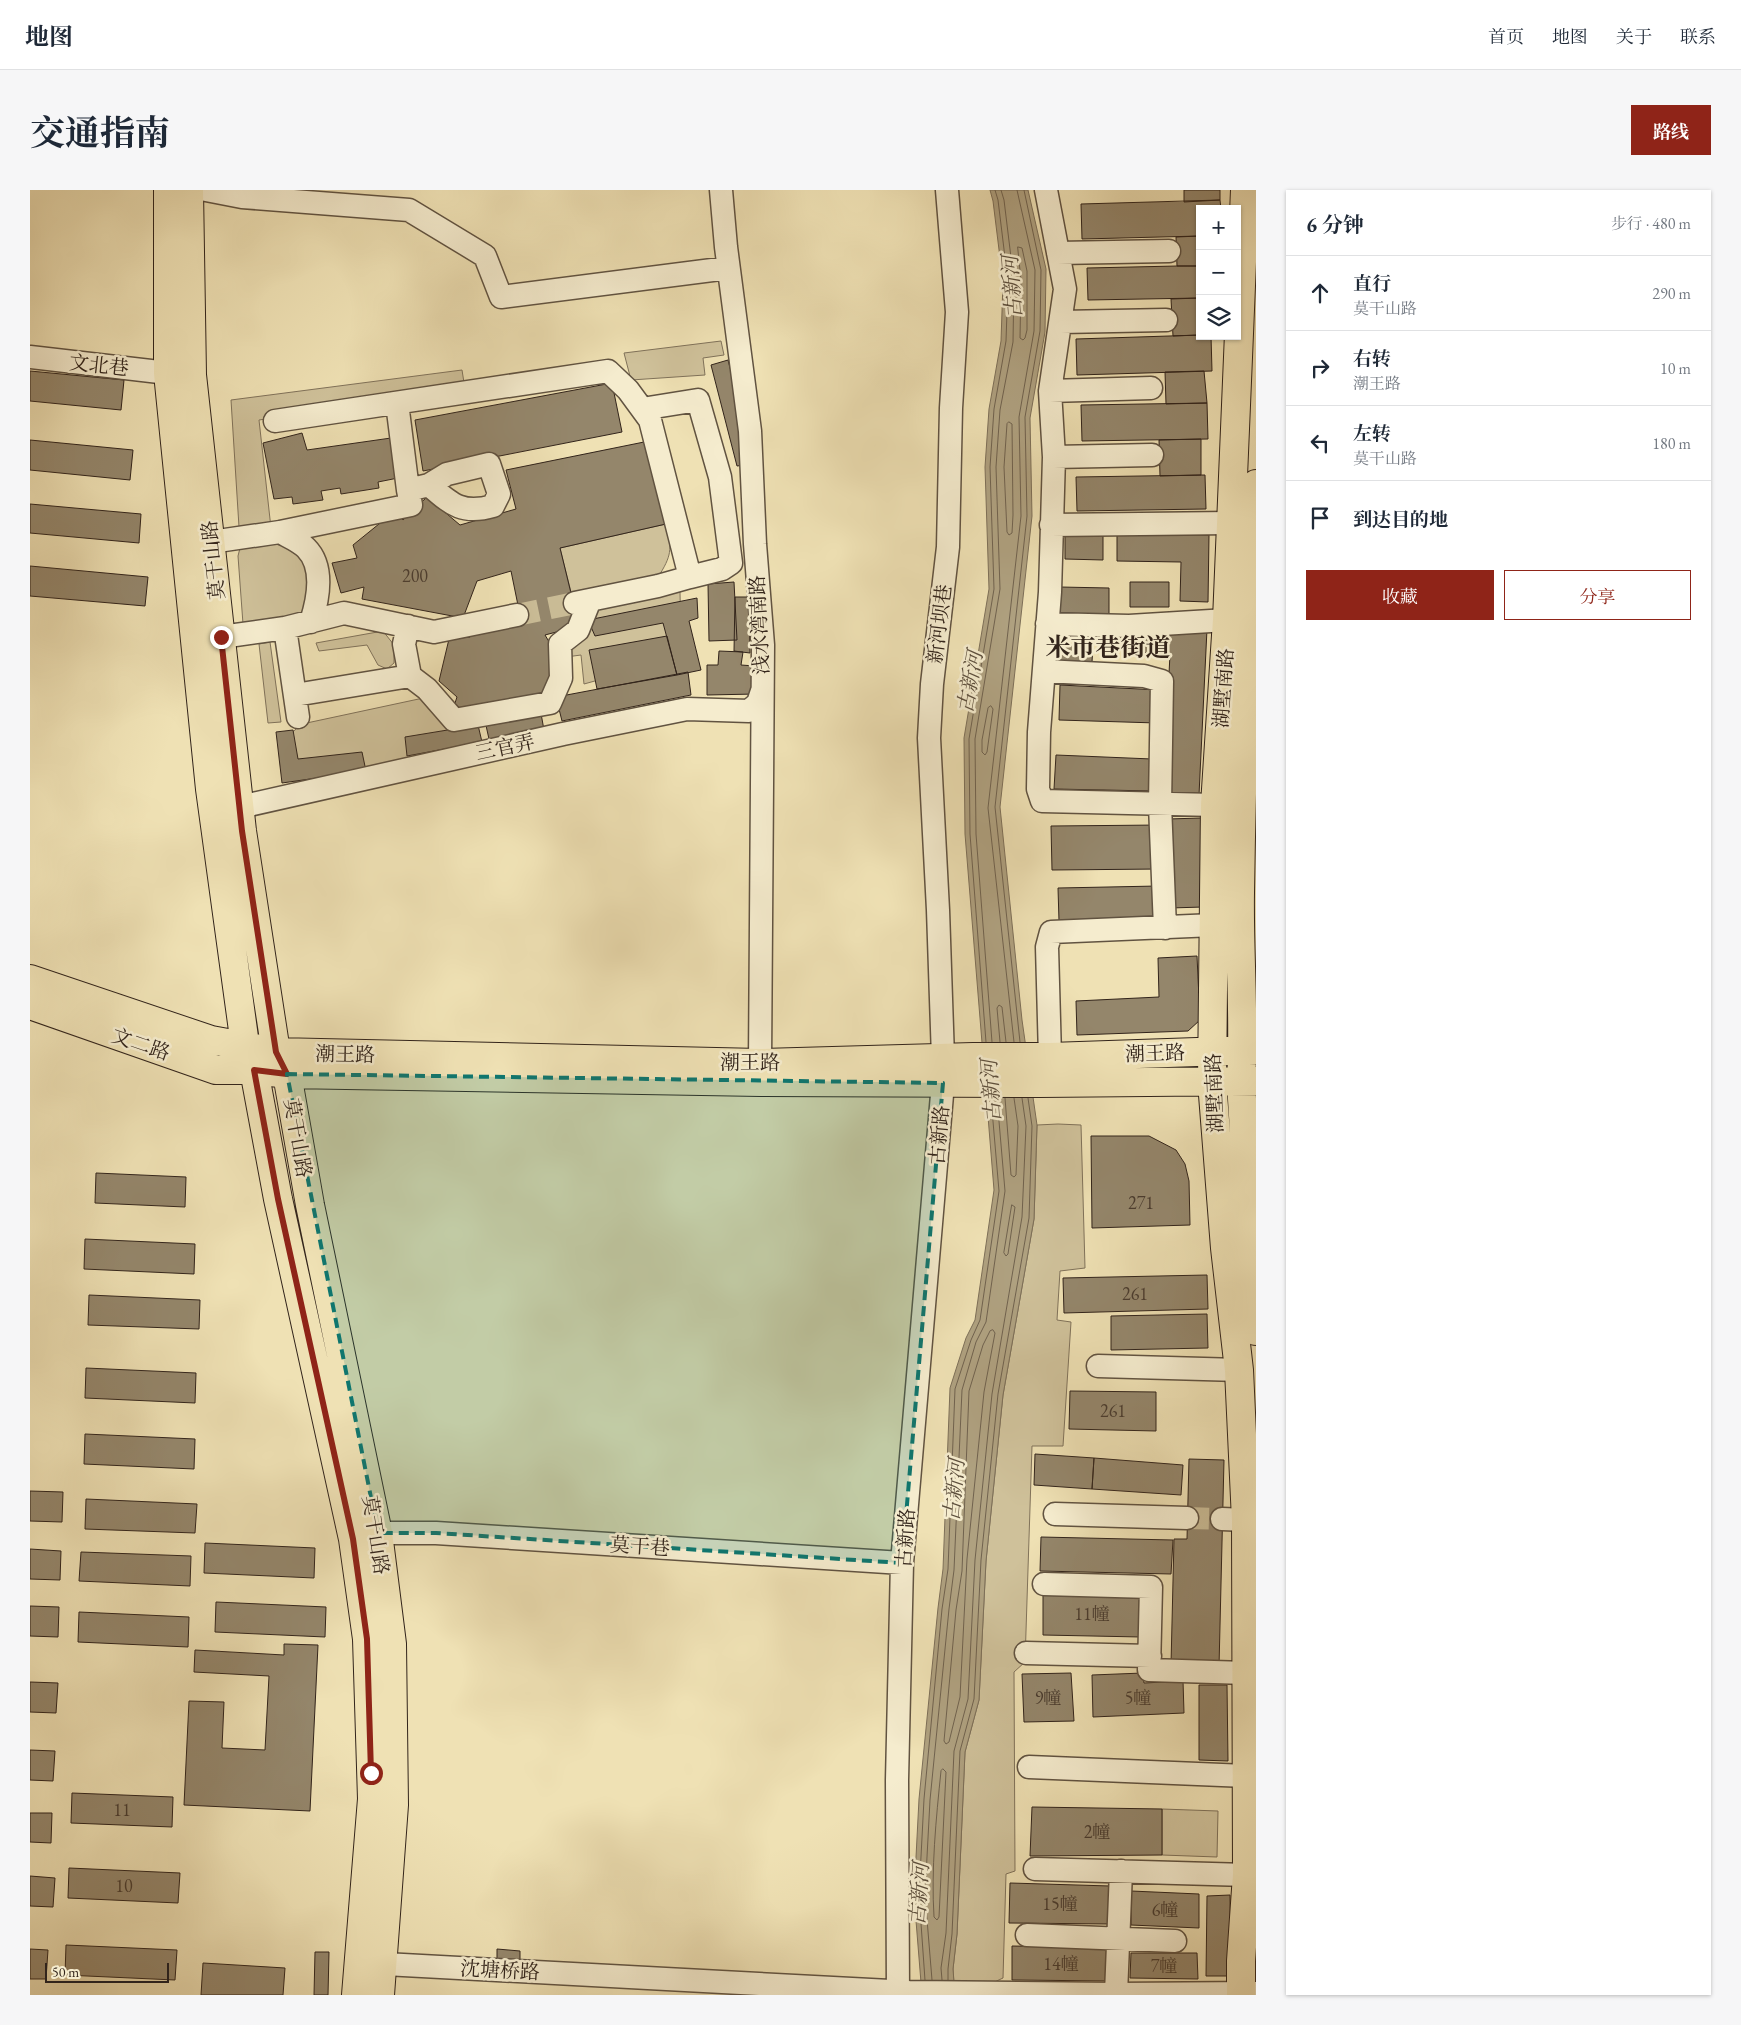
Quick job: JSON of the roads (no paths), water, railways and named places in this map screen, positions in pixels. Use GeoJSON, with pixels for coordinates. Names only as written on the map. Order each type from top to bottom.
{"type":"FeatureCollection","features":[{"type":"Feature","properties":{"kind":"main road","name":"莫干山路"},"geometry":{"type":"LineString","coordinates":[[168,190],[168,373],[210,789],[250,1058],[278,1199],[353,1539],[367,1639],[372,1799],[370,1963],[380,1995]]}},
{"type":"Feature","properties":{"kind":"main road","name":"莫干山路"},"geometry":{"type":"LineString","coordinates":[[189,190],[192,375],[240,806],[282,1063],[378,1534],[392,1644],[394,1805],[370,1963],[356,1995]]}},
{"type":"Feature","properties":{"kind":"main road","name":"湖墅南路"},"geometry":{"type":"LineString","coordinates":[[1245,190],[1236,437],[1230,523],[1244,616],[1249,1082],[1256,1331]]}},
{"type":"Feature","properties":{"kind":"main road","name":"湖墅南路"},"geometry":{"type":"LineString","coordinates":[[1246,1993],[1241,1961],[1247,1875],[1246,1673],[1234,1520],[1239,1370],[1225,1248],[1212,1082],[1215,805],[1244,616],[1256,484]]}},
{"type":"Feature","properties":{"kind":"main road","name":"文二路"},"geometry":{"type":"LineString","coordinates":[[30,979],[212,1040],[250,1058]]}},
{"type":"Feature","properties":{"kind":"main road","name":"文二路"},"geometry":{"type":"LineString","coordinates":[[30,1005],[216,1070],[250,1058]]}},
{"type":"Feature","properties":{"kind":"main road","name":"潮王路"},"geometry":{"type":"LineString","coordinates":[[282,1063],[760,1063],[974,1070],[1041,1057],[1250,1050]]}},
{"type":"Feature","properties":{"kind":"main road","name":"潮王路"},"geometry":{"type":"LineString","coordinates":[[250,1058],[282,1063],[751,1082],[943,1070]]}},
{"type":"Feature","properties":{"kind":"main road","name":"潮王路"},"geometry":{"type":"LineString","coordinates":[[974,1070],[1040,1083],[1249,1082]]}},
{"type":"Feature","properties":{"kind":"street"},"geometry":{"type":"LineString","coordinates":[[206,190],[242,197],[410,210],[485,256],[501,297],[728,268]]}},
{"type":"Feature","properties":{"kind":"street","name":"浅水湾南路"},"geometry":{"type":"LineString","coordinates":[[721,190],[728,268],[750,431],[755,544],[763,645],[760,1063]]}},
{"type":"Feature","properties":{"kind":"street","name":"新河坝巷"},"geometry":{"type":"LineString","coordinates":[[943,1070],[938,910],[929,738],[932,684],[948,546],[951,408],[957,312],[947,190]]}},
{"type":"Feature","properties":{"kind":"street"},"geometry":{"type":"LineString","coordinates":[[1046,190],[1065,289],[1050,391],[1054,457],[1050,592],[1039,732],[1038,789],[1042,801],[1215,805]]}},
{"type":"Feature","properties":{"kind":"street"},"geometry":{"type":"LineString","coordinates":[[1058,253],[1169,251]]}},
{"type":"Feature","properties":{"kind":"street"},"geometry":{"type":"LineString","coordinates":[[1061,322],[1166,320]]}},
{"type":"Feature","properties":{"kind":"street","name":"文北巷"},"geometry":{"type":"LineString","coordinates":[[30,358],[168,373]]}},
{"type":"Feature","properties":{"kind":"street"},"geometry":{"type":"LineString","coordinates":[[275,421],[608,371],[628,390],[650,420],[690,577]]}},
{"type":"Feature","properties":{"kind":"street"},"geometry":{"type":"LineString","coordinates":[[1050,391],[1151,388]]}},
{"type":"Feature","properties":{"kind":"street"},"geometry":{"type":"LineString","coordinates":[[408,626],[404,644],[410,676],[428,689],[454,720],[550,703],[561,678],[560,644],[578,630],[583,601],[658,586],[722,569],[731,563],[720,477],[698,400],[642,409]]}},
{"type":"Feature","properties":{"kind":"street"},"geometry":{"type":"LineString","coordinates":[[211,542],[280,532],[411,505],[418,487],[397,402]]}},
{"type":"Feature","properties":{"kind":"street"},"geometry":{"type":"LineString","coordinates":[[1054,457],[1152,455]]}},
{"type":"Feature","properties":{"kind":"street"},"geometry":{"type":"LineString","coordinates":[[1051,525],[1230,523]]}},
{"type":"Feature","properties":{"kind":"street"},"geometry":{"type":"LineString","coordinates":[[280,532],[294,539],[307,549],[316,566],[319,584],[317,603],[311,622]]}},
{"type":"Feature","properties":{"kind":"street"},"geometry":{"type":"LineString","coordinates":[[221,637],[285,628],[344,613],[434,632],[517,615]]}},
{"type":"Feature","properties":{"kind":"street"},"geometry":{"type":"LineString","coordinates":[[1048,624],[1129,626],[1244,616]]}},
{"type":"Feature","properties":{"kind":"street"},"geometry":{"type":"LineString","coordinates":[[285,628],[298,717]]}},
{"type":"Feature","properties":{"kind":"street"},"geometry":{"type":"LineString","coordinates":[[1044,671],[1144,676],[1162,681],[1160,805],[1165,928]]}},
{"type":"Feature","properties":{"kind":"street"},"geometry":{"type":"LineString","coordinates":[[295,695],[410,676]]}},
{"type":"Feature","properties":{"kind":"street","name":"三官弄"},"geometry":{"type":"LineString","coordinates":[[240,806],[554,736],[687,710],[749,711],[758,704],[762,691]]}},
{"type":"Feature","properties":{"kind":"street"},"geometry":{"type":"LineString","coordinates":[[1041,1057],[1047,947],[1051,932],[1214,925]]}},
{"type":"Feature","properties":{"kind":"street","name":"古新路"},"geometry":{"type":"LineString","coordinates":[[902,1993],[897,1780],[902,1563],[943,1070]]}},
{"type":"Feature","properties":{"kind":"street"},"geometry":{"type":"LineString","coordinates":[[1098,1366],[1239,1370]]}},
{"type":"Feature","properties":{"kind":"street"},"geometry":{"type":"LineString","coordinates":[[1055,1514],[1187,1518]]}},
{"type":"Feature","properties":{"kind":"street","name":"莫干巷"},"geometry":{"type":"LineString","coordinates":[[378,1534],[436,1533],[902,1563]]}},
{"type":"Feature","properties":{"kind":"street"},"geometry":{"type":"LineString","coordinates":[[1044,1584],[1151,1587],[1149,1670],[1246,1673]]}},
{"type":"Feature","properties":{"kind":"street"},"geometry":{"type":"LineString","coordinates":[[1026,1653],[1150,1656]]}},
{"type":"Feature","properties":{"kind":"street"},"geometry":{"type":"LineString","coordinates":[[1029,1767],[1246,1776]]}},
{"type":"Feature","properties":{"kind":"street"},"geometry":{"type":"LineString","coordinates":[[1035,1869],[1247,1875]]}},
{"type":"Feature","properties":{"kind":"street"},"geometry":{"type":"LineString","coordinates":[[1116,1994],[1121,1871]]}},
{"type":"Feature","properties":{"kind":"street"},"geometry":{"type":"LineString","coordinates":[[1027,1935],[1175,1941]]}},
{"type":"Feature","properties":{"kind":"street","name":"沈塘桥路"},"geometry":{"type":"LineString","coordinates":[[370,1963],[902,1993],[1246,1993]]}},
{"type":"Feature","properties":{"kind":"water","name":"古新河"},"geometry":{"type":"Polygon","coordinates":[[[990,190],[1028,190],[1046,269],[1045,332],[1030,418],[1032,516],[1000,807],[1022,1020],[1037,1125],[1034,1219],[1003,1395],[986,1561],[979,1700],[965,1752],[957,1934],[953,1969],[955,1995],[922,1995],[914,1896],[919,1799],[943,1569],[950,1388],[966,1338],[975,1320],[994,1190],[965,834],[964,738],[989,589],[985,467],[989,409],[1001,341],[1003,282],[990,190]]]}},
{"type":"Feature","properties":{"kind":"tunnel"},"geometry":{"type":"LineString","coordinates":[[517,615],[575,603]]}},
{"type":"Feature","properties":{"kind":"tunnel"},"geometry":{"type":"LineString","coordinates":[[1187,1518],[1222,1519]]}},
{"type":"Feature","properties":{"kind":"district","name":"米市巷街道"},"geometry":{"type":"Point","coordinates":[1108,647]}}]}
